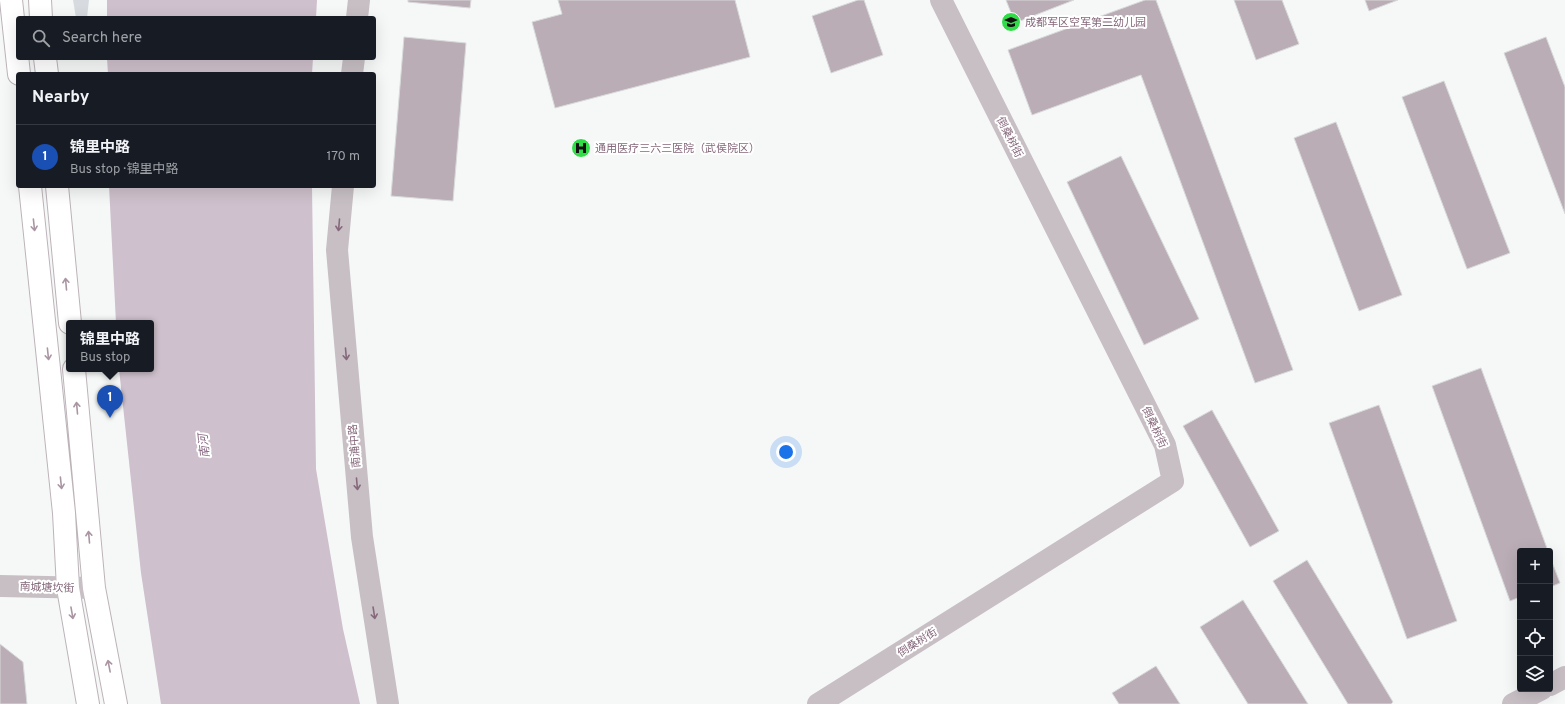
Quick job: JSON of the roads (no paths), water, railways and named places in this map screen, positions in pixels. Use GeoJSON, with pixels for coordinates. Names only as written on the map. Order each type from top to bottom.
{"type":"FeatureCollection","features":[{"type":"Feature","properties":{"kind":"main road"},"geometry":{"type":"LineString","coordinates":[[11,0],[16,46]]}},
{"type":"Feature","properties":{"kind":"main road"},"geometry":{"type":"LineString","coordinates":[[40,0],[41,16]]}},
{"type":"Feature","properties":{"kind":"main road"},"geometry":{"type":"LineString","coordinates":[[17,60],[19,72]]}},
{"type":"Feature","properties":{"kind":"main road"},"geometry":{"type":"LineString","coordinates":[[45,60],[47,72]]}},
{"type":"Feature","properties":{"kind":"main road"},"geometry":{"type":"LineString","coordinates":[[30,188],[63,505],[68,588],[88,704]]}},
{"type":"Feature","properties":{"kind":"main road"},"geometry":{"type":"LineString","coordinates":[[57,188],[70,320]]}},
{"type":"Feature","properties":{"kind":"main road"},"geometry":{"type":"LineString","coordinates":[[74,372],[94,588],[116,704]]}},
{"type":"Feature","properties":{"kind":"street"},"geometry":{"type":"LineString","coordinates":[[357,16],[359,0]]}},
{"type":"Feature","properties":{"kind":"street","name":"倒桑树街"},"geometry":{"type":"LineString","coordinates":[[818,704],[1173,481],[1165,445],[941,0]]}},
{"type":"Feature","properties":{"kind":"street"},"geometry":{"type":"LineString","coordinates":[[352,72],[354,60]]}},
{"type":"Feature","properties":{"kind":"street","name":"南浦中路"},"geometry":{"type":"LineString","coordinates":[[343,188],[337,250],[360,521],[388,704]]}},
{"type":"Feature","properties":{"kind":"street","name":"南城塘坎街"},"geometry":{"type":"LineString","coordinates":[[0,586],[94,588]]}},
{"type":"Feature","properties":{"kind":"street"},"geometry":{"type":"LineString","coordinates":[[1553,683],[1565,677]]}},
{"type":"Feature","properties":{"kind":"street"},"geometry":{"type":"LineString","coordinates":[[1513,704],[1536,692]]}},
{"type":"Feature","properties":{"kind":"water"},"geometry":{"type":"Polygon","coordinates":[[[107,0],[317,0],[316,16],[107,16],[107,0]]]}},
{"type":"Feature","properties":{"kind":"water"},"geometry":{"type":"Polygon","coordinates":[[[107,60],[313,60],[312,72],[108,72],[107,60]]]}},
{"type":"Feature","properties":{"kind":"water","name":"南河"},"geometry":{"type":"Polygon","coordinates":[[[109,188],[312,188],[316,469],[343,629],[360,704],[161,704],[141,573],[119,372],[154,372],[154,320],[116,320],[109,188]]]}},
{"type":"Feature","properties":{"kind":"place","name":"成都军区空军第二幼儿园"},"geometry":{"type":"Point","coordinates":[1011,22]}},
{"type":"Feature","properties":{"kind":"place","name":"通用医疗三六三医院（武侯院区）"},"geometry":{"type":"Point","coordinates":[581,148]}},
{"type":"Feature","properties":{"kind":"place","name":"锦里中路"},"geometry":{"type":"Point","coordinates":[110,418]}}]}
